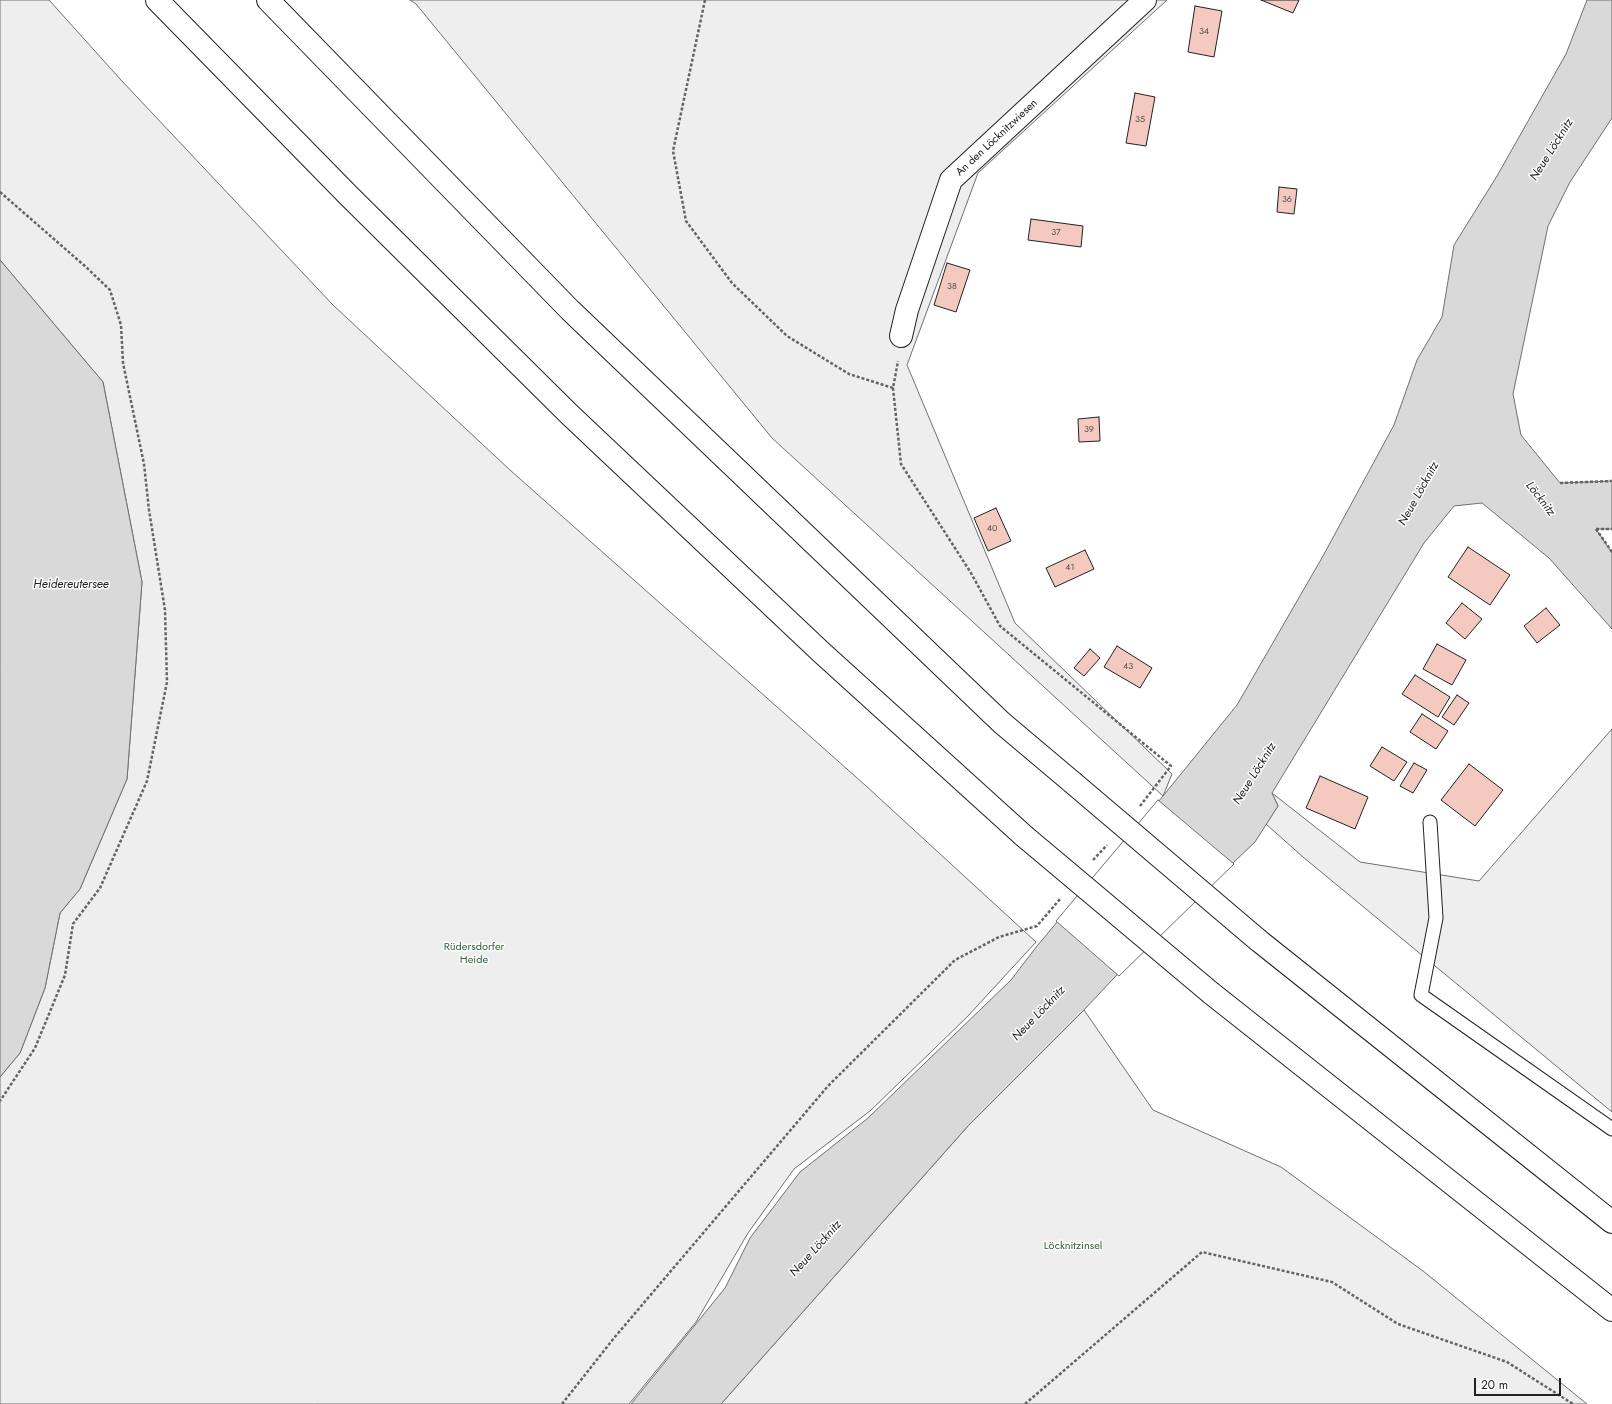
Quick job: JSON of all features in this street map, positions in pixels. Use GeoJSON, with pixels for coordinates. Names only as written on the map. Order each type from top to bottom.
{"type":"FeatureCollection","features":[{"type":"Feature","properties":{"kind":"main road"},"geometry":{"type":"LineString","coordinates":[[157,0],[353,201],[569,414],[821,652],[1024,836],[1211,993],[1612,1310]]}},
{"type":"Feature","properties":{"kind":"main road"},"geometry":{"type":"LineString","coordinates":[[268,0],[570,310],[1002,723],[1258,940],[1612,1222]]}},
{"type":"Feature","properties":{"kind":"main road"},"geometry":{"type":"LineString","coordinates":[[274,0],[288,21]]}},
{"type":"Feature","properties":{"kind":"main road","name":"An den Löcknitzwiesen"},"geometry":{"type":"LineString","coordinates":[[901,336],[907,310],[951,180],[1146,0]]}},
{"type":"Feature","properties":{"kind":"lane"},"geometry":{"type":"LineString","coordinates":[[1430,822],[1436,918],[1421,995],[1612,1129]]}},
{"type":"Feature","properties":{"kind":"path"},"geometry":{"type":"LineString","coordinates":[[705,0],[673,151],[686,221],[732,283],[787,336],[849,374],[893,388]]}},
{"type":"Feature","properties":{"kind":"path"},"geometry":{"type":"LineString","coordinates":[[0,192],[86,266],[110,290],[121,325],[123,362],[144,464],[149,510],[165,610],[167,682],[147,781],[100,888],[73,924],[65,974],[34,1048],[0,1101]]}},
{"type":"Feature","properties":{"kind":"path"},"geometry":{"type":"LineString","coordinates":[[901,336],[893,388],[900,464],[971,573],[1000,626],[1171,766]]}},
{"type":"Feature","properties":{"kind":"path"},"geometry":{"type":"LineString","coordinates":[[1560,483],[1612,481]]}},
{"type":"Feature","properties":{"kind":"path"},"geometry":{"type":"LineString","coordinates":[[1612,529],[1596,529],[1612,552]]}},
{"type":"Feature","properties":{"kind":"path"},"geometry":{"type":"LineString","coordinates":[[562,1404],[614,1338],[828,1086],[955,960],[999,937],[1036,926]]}},
{"type":"Feature","properties":{"kind":"path"},"geometry":{"type":"LineString","coordinates":[[1025,1404],[1202,1252],[1332,1282],[1398,1324],[1507,1362],[1573,1404]]}},
{"type":"Feature","properties":{"kind":"green space","name":"Rüdersdorfer Heide"},"geometry":{"type":"Polygon","coordinates":[[[0,0],[49,0],[121,80],[333,305],[510,470],[865,785],[1036,942],[967,1017],[870,1111],[794,1169],[748,1233],[696,1322],[629,1404],[0,1404],[0,1077],[20,1053],[45,988],[60,913],[80,889],[127,779],[142,582],[103,382],[0,260],[0,0]]]}},
{"type":"Feature","properties":{"kind":"green space"},"geometry":{"type":"Polygon","coordinates":[[[410,0],[1167,0],[978,173],[907,365],[1015,623],[1172,774],[1163,796],[772,438],[416,4],[410,0]]]}},
{"type":"Feature","properties":{"kind":"green space"},"geometry":{"type":"Polygon","coordinates":[[[1612,729],[1612,1112],[1303,857],[1266,824],[1278,806],[1272,793],[1360,862],[1479,881],[1612,729]]]}},
{"type":"Feature","properties":{"kind":"green space","name":"Löcknitzinsel"},"geometry":{"type":"Polygon","coordinates":[[[1084,1010],[1153,1110],[1281,1167],[1423,1271],[1587,1404],[721,1404],[968,1126],[1084,1010]]]}},
{"type":"Feature","properties":{"kind":"water"},"geometry":{"type":"Polygon","coordinates":[[[1587,0],[1612,0],[1612,118],[1570,182],[1548,226],[1513,394],[1521,435],[1560,483],[1612,481],[1612,529],[1596,529],[1612,553],[1612,629],[1549,558],[1482,503],[1454,506],[1424,543],[1272,793],[1278,806],[1255,842],[1128,963],[1084,1010],[968,1126],[721,1404],[631,1404],[725,1288],[750,1238],[800,1172],[868,1118],[1011,980],[1037,946],[1237,705],[1323,556],[1394,425],[1417,360],[1442,317],[1454,245],[1497,176],[1566,54],[1587,0]]]}},
{"type":"Feature","properties":{"kind":"water","name":"Heidereutersee"},"geometry":{"type":"Polygon","coordinates":[[[0,260],[103,382],[142,582],[127,779],[80,889],[60,913],[45,988],[20,1053],[0,1077],[0,260]]]}},
{"type":"Feature","properties":{"kind":"pier"},"geometry":{"type":"Polygon","coordinates":[[[1158,800],[1234,864],[1119,976],[1056,921],[1158,800]]]}},
{"type":"Feature","properties":{"kind":"building"},"geometry":{"type":"Polygon","coordinates":[[[1261,0],[1299,0],[1293,13],[1261,0]]]}},
{"type":"Feature","properties":{"kind":"building"},"geometry":{"type":"Polygon","coordinates":[[[1195,6],[1222,11],[1214,57],[1188,52],[1195,6]]]}},
{"type":"Feature","properties":{"kind":"building"},"geometry":{"type":"Polygon","coordinates":[[[1135,93],[1155,97],[1146,146],[1126,143],[1135,93]]]}},
{"type":"Feature","properties":{"kind":"building"},"geometry":{"type":"Polygon","coordinates":[[[1279,187],[1297,189],[1294,214],[1277,212],[1279,187]]]}},
{"type":"Feature","properties":{"kind":"building"},"geometry":{"type":"Polygon","coordinates":[[[1031,219],[1083,226],[1081,247],[1028,240],[1031,219]]]}},
{"type":"Feature","properties":{"kind":"building"},"geometry":{"type":"Polygon","coordinates":[[[947,263],[970,270],[956,312],[934,305],[947,263]]]}},
{"type":"Feature","properties":{"kind":"building"},"geometry":{"type":"Polygon","coordinates":[[[1099,417],[1100,441],[1079,442],[1078,419],[1099,417]]]}},
{"type":"Feature","properties":{"kind":"building"},"geometry":{"type":"Polygon","coordinates":[[[996,508],[1011,541],[988,551],[974,518],[996,508]]]}},
{"type":"Feature","properties":{"kind":"building"},"geometry":{"type":"Polygon","coordinates":[[[1468,547],[1510,575],[1490,605],[1448,577],[1468,547]]]}},
{"type":"Feature","properties":{"kind":"building"},"geometry":{"type":"Polygon","coordinates":[[[1085,550],[1094,569],[1055,587],[1046,568],[1085,550]]]}},
{"type":"Feature","properties":{"kind":"building"},"geometry":{"type":"Polygon","coordinates":[[[1462,603],[1482,619],[1465,639],[1446,623],[1462,603]]]}},
{"type":"Feature","properties":{"kind":"building"},"geometry":{"type":"Polygon","coordinates":[[[1546,608],[1560,625],[1537,643],[1524,626],[1546,608]]]}},
{"type":"Feature","properties":{"kind":"building"},"geometry":{"type":"Polygon","coordinates":[[[1437,644],[1466,660],[1452,685],[1423,669],[1437,644]]]}},
{"type":"Feature","properties":{"kind":"building"},"geometry":{"type":"Polygon","coordinates":[[[1117,646],[1152,668],[1140,688],[1104,667],[1117,646]]]}},
{"type":"Feature","properties":{"kind":"building"},"geometry":{"type":"Polygon","coordinates":[[[1090,649],[1100,658],[1084,676],[1074,668],[1090,649]]]}},
{"type":"Feature","properties":{"kind":"building"},"geometry":{"type":"Polygon","coordinates":[[[1415,675],[1450,697],[1438,717],[1402,694],[1415,675]]]}},
{"type":"Feature","properties":{"kind":"building"},"geometry":{"type":"Polygon","coordinates":[[[1457,695],[1469,703],[1454,725],[1442,717],[1457,695]]]}},
{"type":"Feature","properties":{"kind":"building"},"geometry":{"type":"Polygon","coordinates":[[[1422,714],[1448,731],[1436,749],[1410,732],[1422,714]]]}},
{"type":"Feature","properties":{"kind":"building"},"geometry":{"type":"Polygon","coordinates":[[[1382,747],[1407,762],[1394,781],[1370,766],[1382,747]]]}},
{"type":"Feature","properties":{"kind":"building"},"geometry":{"type":"Polygon","coordinates":[[[1414,763],[1427,770],[1413,793],[1400,786],[1414,763]]]}},
{"type":"Feature","properties":{"kind":"building"},"geometry":{"type":"Polygon","coordinates":[[[1469,764],[1503,790],[1475,826],[1441,800],[1469,764]]]}},
{"type":"Feature","properties":{"kind":"building"},"geometry":{"type":"Polygon","coordinates":[[[1320,776],[1368,797],[1355,829],[1306,808],[1320,776]]]}},
{"type":"Feature","properties":{"kind":"water label","name":"Neue Löcknitz"},"geometry":{"type":"Point","coordinates":[1552,150]}},
{"type":"Feature","properties":{"kind":"water label","name":"Neue Löcknitz"},"geometry":{"type":"Point","coordinates":[1419,494]}},
{"type":"Feature","properties":{"kind":"water label","name":"Löcknitz"},"geometry":{"type":"Point","coordinates":[1540,499]}},
{"type":"Feature","properties":{"kind":"water label","name":"Neue Löcknitz"},"geometry":{"type":"Point","coordinates":[1255,774]}},
{"type":"Feature","properties":{"kind":"water label","name":"Neue Löcknitz"},"geometry":{"type":"Point","coordinates":[1039,1014]}},
{"type":"Feature","properties":{"kind":"water label","name":"Neue Löcknitz"},"geometry":{"type":"Point","coordinates":[816,1249]}}]}
